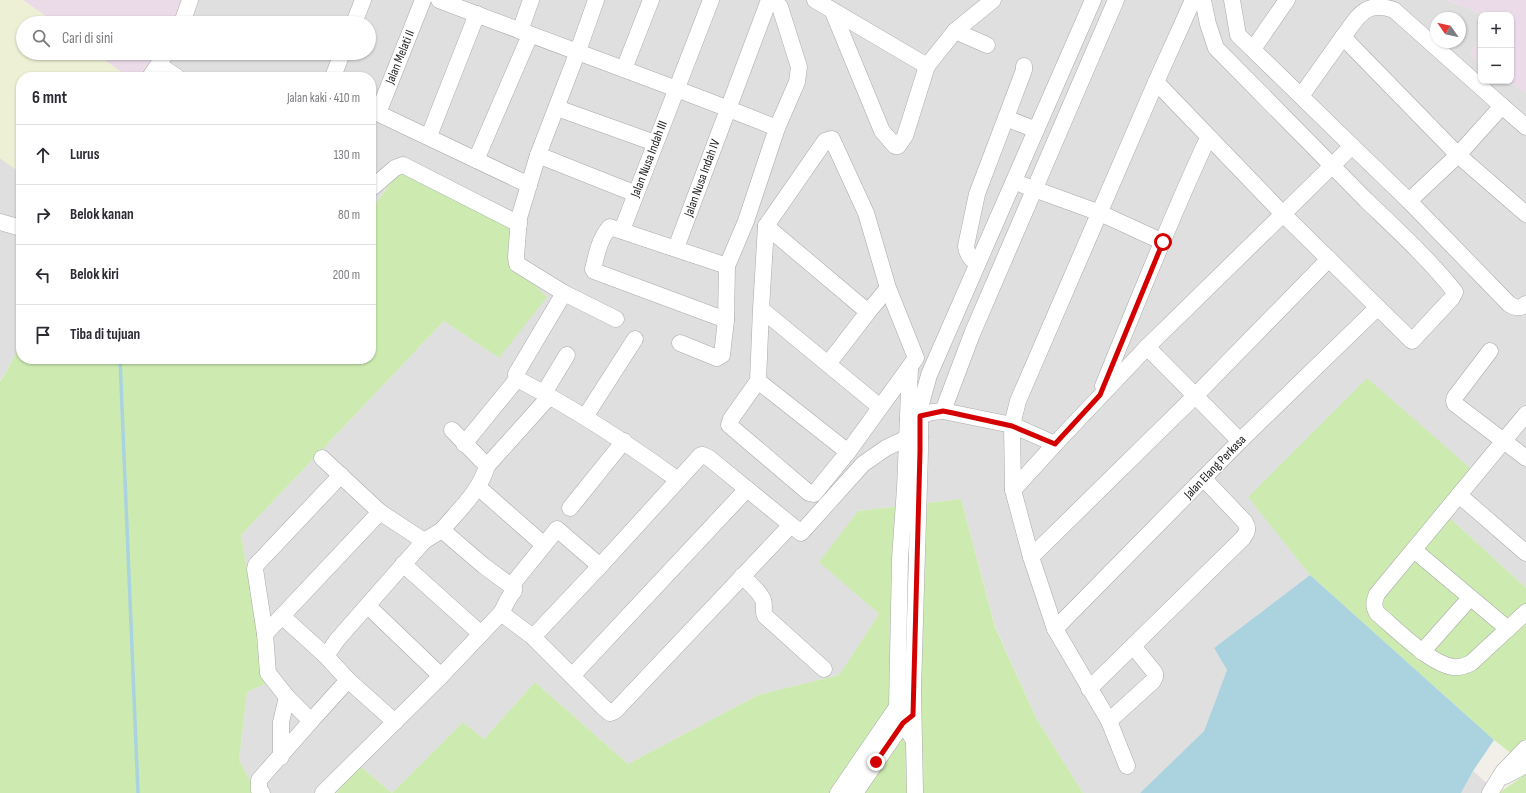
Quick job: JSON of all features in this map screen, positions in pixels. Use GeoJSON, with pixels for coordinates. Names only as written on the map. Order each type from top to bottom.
{"type":"FeatureCollection","features":[{"type":"Feature","properties":{"kind":"street"},"geometry":{"type":"LineString","coordinates":[[184,16],[190,0]]}},
{"type":"Feature","properties":{"kind":"street"},"geometry":{"type":"LineString","coordinates":[[357,16],[363,0]]}},
{"type":"Feature","properties":{"kind":"street","name":"Jalan Melati II"},"geometry":{"type":"LineString","coordinates":[[376,106],[422,0]]}},
{"type":"Feature","properties":{"kind":"street"},"geometry":{"type":"LineString","coordinates":[[439,0],[525,33],[578,51],[777,128]]}},
{"type":"Feature","properties":{"kind":"street"},"geometry":{"type":"LineString","coordinates":[[476,160],[525,33],[531,0]]}},
{"type":"Feature","properties":{"kind":"street"},"geometry":{"type":"LineString","coordinates":[[596,0],[557,108],[538,155],[519,224],[516,257],[517,264],[564,293],[616,319]]}},
{"type":"Feature","properties":{"kind":"street"},"geometry":{"type":"LineString","coordinates":[[624,69],[651,0]]}},
{"type":"Feature","properties":{"kind":"street","name":"Jalan Nusa Indah III"},"geometry":{"type":"LineString","coordinates":[[622,230],[711,0]]}},
{"type":"Feature","properties":{"kind":"street","name":"Jalan Nusa Indah IV"},"geometry":{"type":"LineString","coordinates":[[676,248],[769,0]]}},
{"type":"Feature","properties":{"kind":"street"},"geometry":{"type":"LineString","coordinates":[[680,343],[717,358],[723,352],[726,320],[727,266],[746,221],[777,128],[797,82],[799,67],[780,7],[774,0]]}},
{"type":"Feature","properties":{"kind":"street"},"geometry":{"type":"LineString","coordinates":[[815,0],[833,12],[927,66]]}},
{"type":"Feature","properties":{"kind":"street"},"geometry":{"type":"LineString","coordinates":[[833,12],[882,131],[895,146],[898,146],[905,136],[927,66],[955,31],[993,0]]}},
{"type":"Feature","properties":{"kind":"street"},"geometry":{"type":"LineString","coordinates":[[914,418],[929,375],[1092,0]]}},
{"type":"Feature","properties":{"kind":"street"},"geometry":{"type":"LineString","coordinates":[[943,411],[972,334],[1116,0]]}},
{"type":"Feature","properties":{"kind":"street"},"geometry":{"type":"LineString","coordinates":[[1127,766],[1108,721],[1055,629],[1031,557],[1013,490],[1012,426],[1018,401],[1193,0]]}},
{"type":"Feature","properties":{"kind":"street"},"geometry":{"type":"LineString","coordinates":[[1156,82],[1208,138],[1283,214],[1412,341],[1452,298],[1455,292],[1438,270],[1216,48],[1208,24],[1203,0]]}},
{"type":"Feature","properties":{"kind":"street"},"geometry":{"type":"LineString","coordinates":[[1232,0],[1238,35],[1409,201],[1509,304],[1519,308],[1526,304]]}},
{"type":"Feature","properties":{"kind":"street"},"geometry":{"type":"LineString","coordinates":[[1253,49],[1287,0]]}},
{"type":"Feature","properties":{"kind":"street"},"geometry":{"type":"LineString","coordinates":[[1301,96],[1363,9],[1377,5],[1386,6],[1394,10],[1526,127]]}},
{"type":"Feature","properties":{"kind":"street"},"geometry":{"type":"LineString","coordinates":[[429,136],[476,14]]}},
{"type":"Feature","properties":{"kind":"street"},"geometry":{"type":"LineString","coordinates":[[955,31],[988,45]]}},
{"type":"Feature","properties":{"kind":"street"},"geometry":{"type":"LineString","coordinates":[[1343,37],[1458,155],[1526,214]]}},
{"type":"Feature","properties":{"kind":"street"},"geometry":{"type":"LineString","coordinates":[[335,72],[339,60]]}},
{"type":"Feature","properties":{"kind":"street"},"geometry":{"type":"LineString","coordinates":[[158,65],[169,72]]}},
{"type":"Feature","properties":{"kind":"street"},"geometry":{"type":"LineString","coordinates":[[977,264],[971,260],[966,246],[977,194],[1024,70],[1024,66]]}},
{"type":"Feature","properties":{"kind":"street"},"geometry":{"type":"LineString","coordinates":[[1409,201],[1458,155],[1502,106]]}},
{"type":"Feature","properties":{"kind":"street"},"geometry":{"type":"LineString","coordinates":[[557,108],[655,143]]}},
{"type":"Feature","properties":{"kind":"street"},"geometry":{"type":"LineString","coordinates":[[376,112],[529,185]]}},
{"type":"Feature","properties":{"kind":"street"},"geometry":{"type":"LineString","coordinates":[[1006,118],[1036,130]]}},
{"type":"Feature","properties":{"kind":"street"},"geometry":{"type":"LineString","coordinates":[[1100,395],[1208,138]]}},
{"type":"Feature","properties":{"kind":"street"},"geometry":{"type":"LineString","coordinates":[[915,793],[913,739],[908,719],[913,689],[913,363],[888,288],[866,213],[832,139],[825,141],[766,226],[758,381],[731,419],[729,425],[812,494],[816,492],[848,452],[913,363],[939,355]]}},
{"type":"Feature","properties":{"kind":"street"},"geometry":{"type":"LineString","coordinates":[[1013,490],[1147,346],[1352,146]]}},
{"type":"Feature","properties":{"kind":"street"},"geometry":{"type":"LineString","coordinates":[[538,155],[636,194]]}},
{"type":"Feature","properties":{"kind":"street"},"geometry":{"type":"LineString","coordinates":[[376,184],[395,168],[404,165],[519,224]]}},
{"type":"Feature","properties":{"kind":"street"},"geometry":{"type":"LineString","coordinates":[[1014,182],[1100,213],[1163,242]]}},
{"type":"Feature","properties":{"kind":"street"},"geometry":{"type":"LineString","coordinates":[[0,222],[16,227]]}},
{"type":"Feature","properties":{"kind":"street"},"geometry":{"type":"LineString","coordinates":[[766,226],[868,312]]}},
{"type":"Feature","properties":{"kind":"street"},"geometry":{"type":"LineString","coordinates":[[726,320],[594,271],[593,269],[596,256],[605,233],[610,227],[727,266]]}},
{"type":"Feature","properties":{"kind":"street"},"geometry":{"type":"LineString","coordinates":[[1031,557],[1195,396],[1329,259]]}},
{"type":"Feature","properties":{"kind":"street"},"geometry":{"type":"LineString","coordinates":[[828,364],[888,288]]}},
{"type":"Feature","properties":{"kind":"street"},"geometry":{"type":"LineString","coordinates":[[464,444],[517,379],[516,374],[518,370],[564,293]]}},
{"type":"Feature","properties":{"kind":"street","name":"Jalan Elang Perkasa"},"geometry":{"type":"LineString","coordinates":[[1055,629],[1240,441],[1377,308]]}},
{"type":"Feature","properties":{"kind":"street"},"geometry":{"type":"LineString","coordinates":[[761,310],[880,407]]}},
{"type":"Feature","properties":{"kind":"street"},"geometry":{"type":"LineString","coordinates":[[951,324],[972,334]]}},
{"type":"Feature","properties":{"kind":"street"},"geometry":{"type":"LineString","coordinates":[[585,417],[635,339]]}},
{"type":"Feature","properties":{"kind":"street"},"geometry":{"type":"LineString","coordinates":[[1147,346],[1240,441]]}},
{"type":"Feature","properties":{"kind":"street"},"geometry":{"type":"LineString","coordinates":[[1490,351],[1455,397],[1455,404],[1526,458]]}},
{"type":"Feature","properties":{"kind":"street"},"geometry":{"type":"LineString","coordinates":[[326,656],[337,640],[403,564],[424,541],[442,530],[478,487],[483,479],[487,466],[546,395],[567,355]]}},
{"type":"Feature","properties":{"kind":"street"},"geometry":{"type":"LineString","coordinates":[[517,379],[585,417],[624,441],[678,480]]}},
{"type":"Feature","properties":{"kind":"street"},"geometry":{"type":"LineString","coordinates":[[758,381],[848,452]]}},
{"type":"Feature","properties":{"kind":"street"},"geometry":{"type":"LineString","coordinates":[[914,418],[943,411],[1012,426],[1055,444]]}},
{"type":"Feature","properties":{"kind":"street"},"geometry":{"type":"LineString","coordinates":[[1526,414],[1377,594],[1374,601],[1374,607],[1377,613],[1422,652],[1448,666],[1462,667],[1471,663],[1526,612]]}},
{"type":"Feature","properties":{"kind":"street"},"geometry":{"type":"LineString","coordinates":[[452,430],[487,466]]}},
{"type":"Feature","properties":{"kind":"street"},"geometry":{"type":"LineString","coordinates":[[533,637],[701,455],[747,489],[801,533],[864,464],[886,448],[914,438]]}},
{"type":"Feature","properties":{"kind":"street"},"geometry":{"type":"LineString","coordinates":[[908,719],[897,707],[898,610],[905,488],[914,438]]}},
{"type":"Feature","properties":{"kind":"street"},"geometry":{"type":"LineString","coordinates":[[570,508],[624,441]]}},
{"type":"Feature","properties":{"kind":"street"},"geometry":{"type":"LineString","coordinates":[[322,458],[380,512],[424,541]]}},
{"type":"Feature","properties":{"kind":"street"},"geometry":{"type":"LineString","coordinates":[[311,720],[286,697],[268,673],[265,634],[255,569],[256,565],[341,475]]}},
{"type":"Feature","properties":{"kind":"street"},"geometry":{"type":"LineString","coordinates":[[1089,689],[1248,532],[1248,526],[1245,522],[1204,478]]}},
{"type":"Feature","properties":{"kind":"street"},"geometry":{"type":"LineString","coordinates":[[478,487],[544,545]]}},
{"type":"Feature","properties":{"kind":"street"},"geometry":{"type":"LineString","coordinates":[[572,676],[747,489]]}},
{"type":"Feature","properties":{"kind":"street"},"geometry":{"type":"LineString","coordinates":[[1459,494],[1526,553]]}},
{"type":"Feature","properties":{"kind":"street"},"geometry":{"type":"LineString","coordinates":[[265,634],[380,512]]}},
{"type":"Feature","properties":{"kind":"street"},"geometry":{"type":"LineString","coordinates":[[501,613],[533,637],[610,713],[615,711],[791,525]]}},
{"type":"Feature","properties":{"kind":"street"},"geometry":{"type":"LineString","coordinates":[[511,586],[557,529],[600,566]]}},
{"type":"Feature","properties":{"kind":"street"},"geometry":{"type":"LineString","coordinates":[[323,793],[396,722],[501,613],[508,602],[509,596],[514,591],[514,588],[484,566],[442,530]]}},
{"type":"Feature","properties":{"kind":"street"},"geometry":{"type":"LineString","coordinates":[[1414,550],[1508,629]]}},
{"type":"Feature","properties":{"kind":"street"},"geometry":{"type":"LineString","coordinates":[[403,564],[481,634]]}},
{"type":"Feature","properties":{"kind":"street"},"geometry":{"type":"LineString","coordinates":[[742,576],[762,597],[764,603],[763,613],[765,616],[824,670]]}},
{"type":"Feature","properties":{"kind":"street"},"geometry":{"type":"LineString","coordinates":[[1422,652],[1470,598]]}},
{"type":"Feature","properties":{"kind":"street"},"geometry":{"type":"LineString","coordinates":[[368,606],[441,676]]}},
{"type":"Feature","properties":{"kind":"street"},"geometry":{"type":"LineString","coordinates":[[282,616],[326,656],[348,680],[396,722]]}},
{"type":"Feature","properties":{"kind":"street"},"geometry":{"type":"LineString","coordinates":[[1108,721],[1153,681],[1155,677],[1155,673],[1134,646]]}},
{"type":"Feature","properties":{"kind":"street"},"geometry":{"type":"LineString","coordinates":[[262,793],[259,790],[259,780],[348,680]]}},
{"type":"Feature","properties":{"kind":"street"},"geometry":{"type":"LineString","coordinates":[[838,793],[897,707],[913,689]]}},
{"type":"Feature","properties":{"kind":"street"},"geometry":{"type":"LineString","coordinates":[[281,757],[281,722],[286,697]]}},
{"type":"Feature","properties":{"kind":"street"},"geometry":{"type":"LineString","coordinates":[[855,793],[908,719]]}},
{"type":"Feature","properties":{"kind":"street"},"geometry":{"type":"LineString","coordinates":[[1490,793],[1503,772],[1526,748]]}},
{"type":"Feature","properties":{"kind":"street"},"geometry":{"type":"LineString","coordinates":[[1500,779],[1526,765]]}},
{"type":"Feature","properties":{"kind":"shaded area"},"geometry":{"type":"Polygon","coordinates":[[[23,0],[183,0],[177,16],[45,16],[23,0]]]}},
{"type":"Feature","properties":{"kind":"shaded area"},"geometry":{"type":"Polygon","coordinates":[[[183,0],[1447,0],[1478,13],[1478,42],[1470,54],[1478,60],[1478,84],[1512,84],[1526,93],[1526,588],[1440,509],[1470,467],[1248,496],[1310,575],[1214,648],[1227,670],[1204,731],[1140,793],[1083,793],[1036,718],[995,626],[961,499],[858,511],[820,562],[879,614],[839,675],[758,695],[628,764],[535,682],[484,739],[463,722],[392,793],[360,766],[336,793],[257,793],[239,760],[247,692],[267,683],[241,535],[444,321],[499,358],[401,168],[376,203],[376,72],[141,72],[151,60],[376,60],[376,16],[177,16],[183,0]]]}},
{"type":"Feature","properties":{"kind":"shaded area"},"geometry":{"type":"Polygon","coordinates":[[[1447,0],[1526,0],[1526,93],[1512,84],[1514,84],[1514,12],[1478,13],[1447,0]]]}},
{"type":"Feature","properties":{"kind":"shaded area"},"geometry":{"type":"Polygon","coordinates":[[[1478,42],[1478,60],[1470,54],[1478,42]]]}},
{"type":"Feature","properties":{"kind":"shaded area"},"geometry":{"type":"Polygon","coordinates":[[[105,60],[151,60],[141,72],[121,72],[105,60]]]}},
{"type":"Feature","properties":{"kind":"shaded area"},"geometry":{"type":"Polygon","coordinates":[[[0,158],[16,169],[16,353],[0,380],[0,158]]]}},
{"type":"Feature","properties":{"kind":"shaded area"},"geometry":{"type":"Polygon","coordinates":[[[1473,771],[1498,793],[1461,793],[1473,771]]]}},
{"type":"Feature","properties":{"kind":"green space"},"geometry":{"type":"Polygon","coordinates":[[[0,0],[23,0],[45,16],[16,16],[16,60],[105,60],[121,72],[16,72],[16,169],[0,158],[0,0]]]}},
{"type":"Feature","properties":{"kind":"green space"},"geometry":{"type":"Polygon","coordinates":[[[402,167],[520,229],[511,262],[547,297],[499,358],[444,321],[241,535],[267,683],[247,692],[239,760],[257,793],[0,793],[0,381],[16,353],[16,364],[376,364],[376,203],[402,167]]]}},
{"type":"Feature","properties":{"kind":"green space"},"geometry":{"type":"Polygon","coordinates":[[[1367,378],[1470,468],[1440,509],[1526,588],[1526,765],[1494,740],[1310,575],[1248,497],[1367,378]]]}},
{"type":"Feature","properties":{"kind":"green space"},"geometry":{"type":"Polygon","coordinates":[[[961,499],[995,627],[1036,718],[1083,793],[392,793],[463,722],[484,739],[535,682],[628,764],[758,695],[839,675],[879,614],[819,562],[858,511],[961,499]]]}},
{"type":"Feature","properties":{"kind":"green space"},"geometry":{"type":"Polygon","coordinates":[[[360,766],[392,793],[336,793],[360,766]]]}},
{"type":"Feature","properties":{"kind":"green space"},"geometry":{"type":"Polygon","coordinates":[[[1526,774],[1526,793],[1499,793],[1526,774]]]}},
{"type":"Feature","properties":{"kind":"water"},"geometry":{"type":"Polygon","coordinates":[[[1310,575],[1494,740],[1473,771],[1461,793],[1140,793],[1204,731],[1227,670],[1214,648],[1310,575]]]}},
{"type":"Feature","properties":{"kind":"waterway"},"geometry":{"type":"LineString","coordinates":[[120,364],[138,793]]}},
{"type":"Feature","properties":{"kind":"route"},"geometry":{"type":"LineString","coordinates":[[876,762],[903,723],[913,715],[920,416],[932,412],[943,411],[953,413],[1012,426],[1055,444],[1100,395],[1163,242]]}}]}
